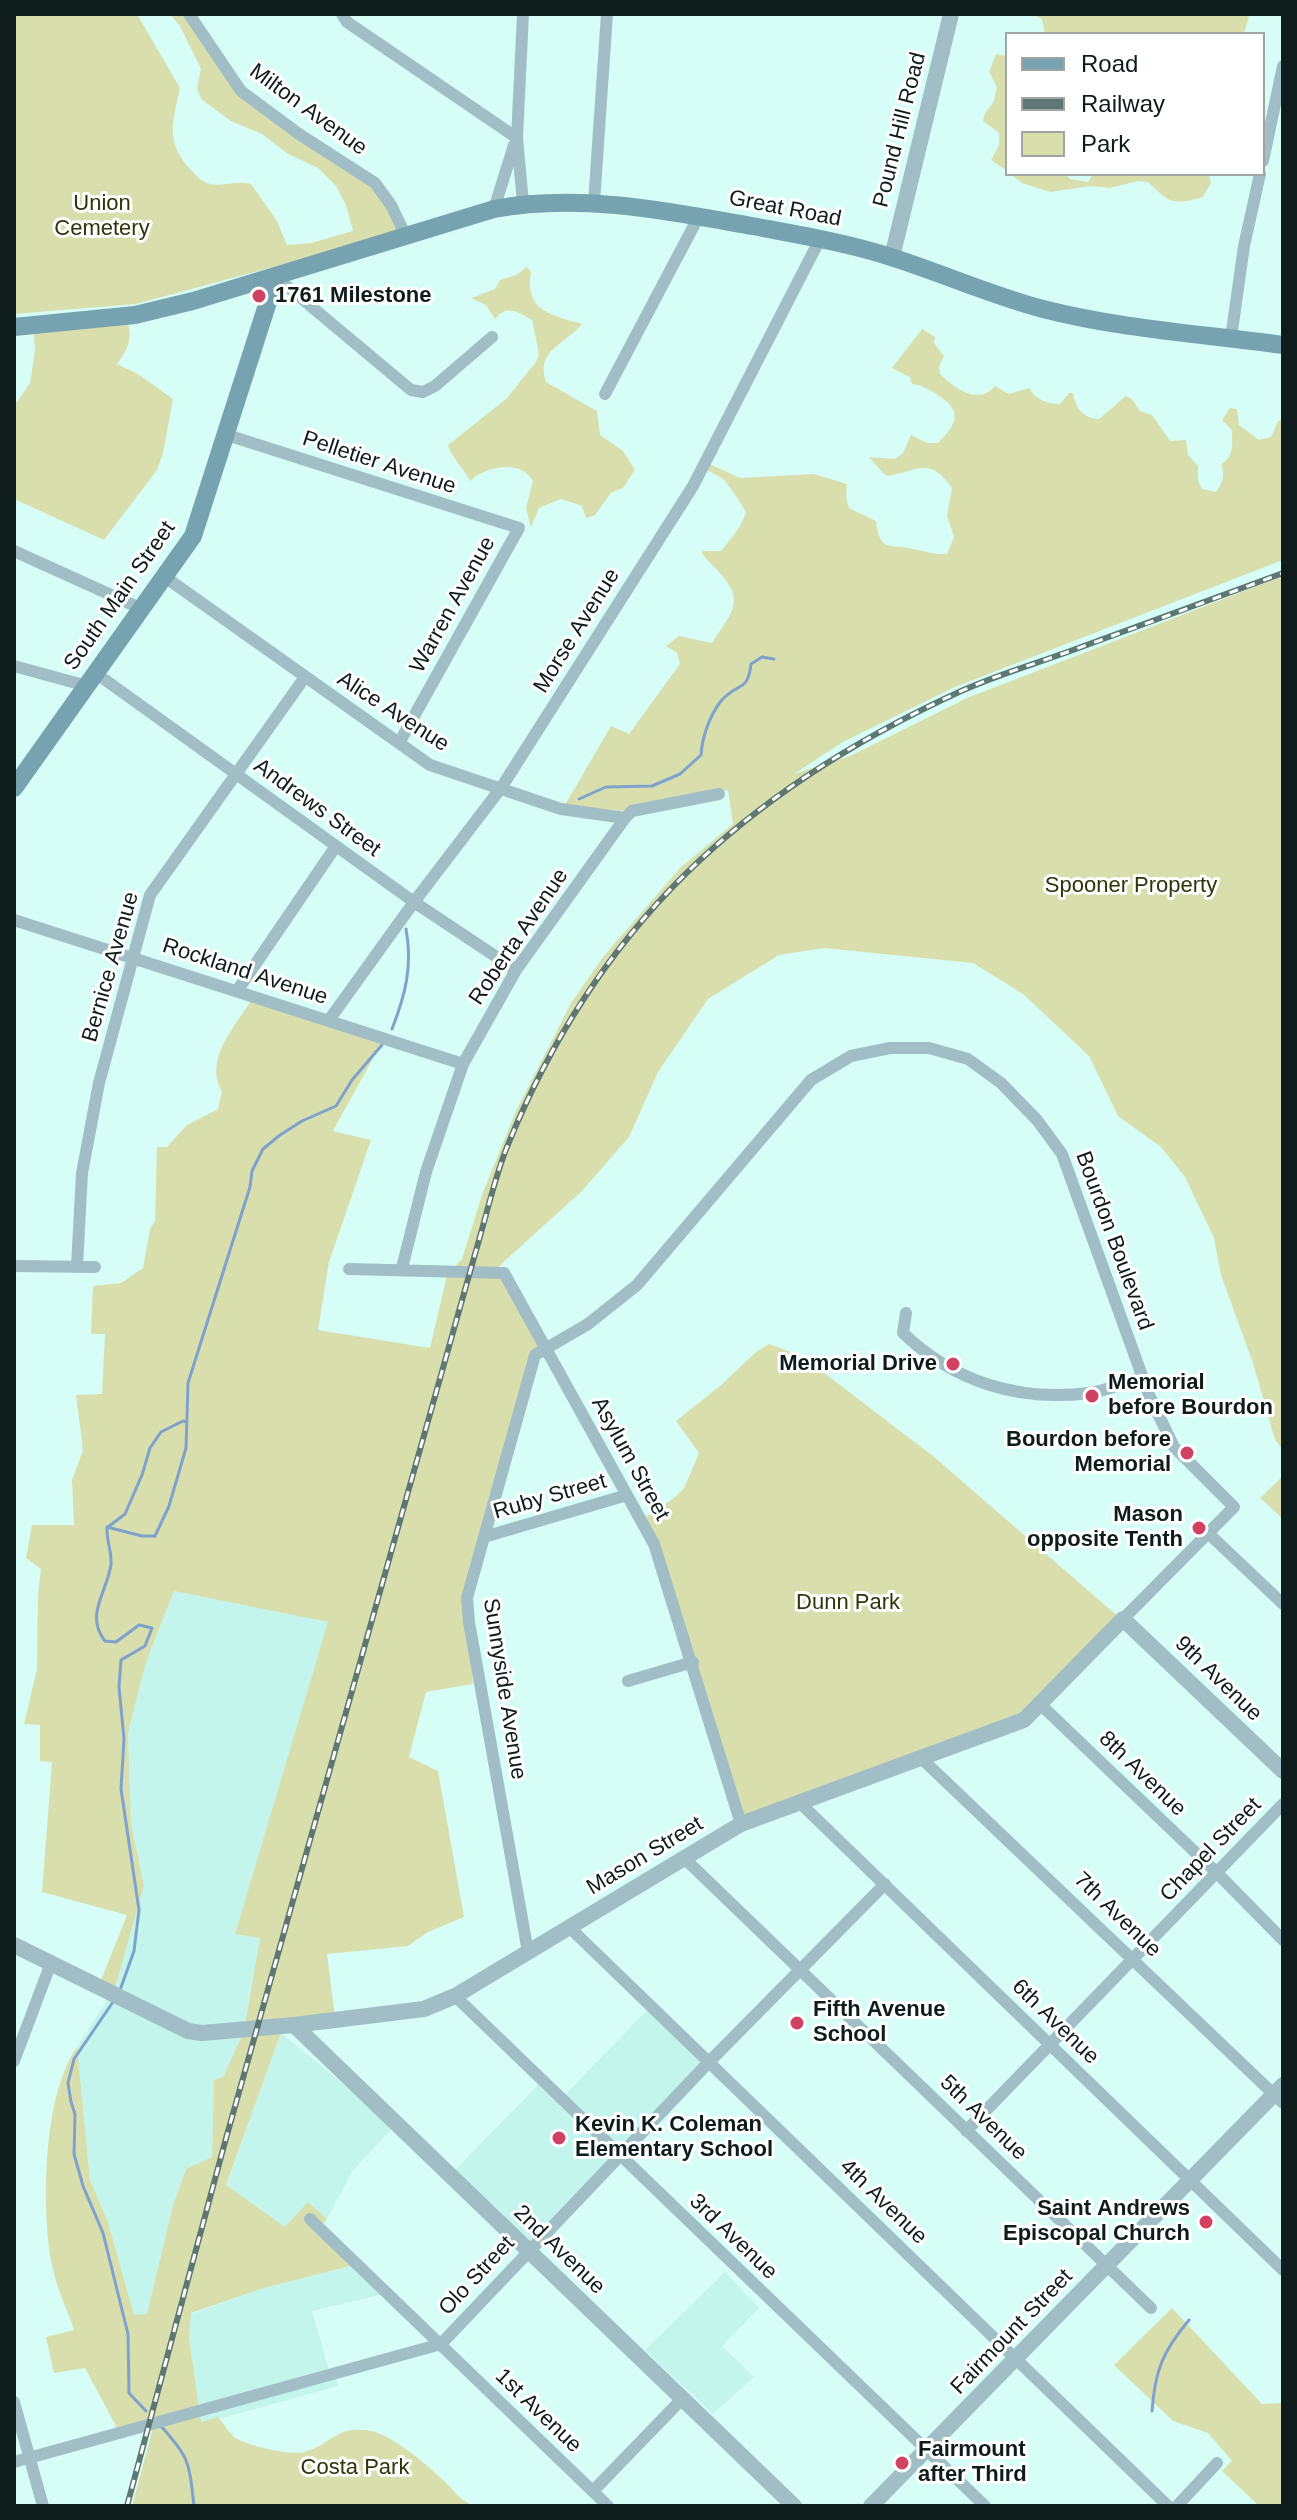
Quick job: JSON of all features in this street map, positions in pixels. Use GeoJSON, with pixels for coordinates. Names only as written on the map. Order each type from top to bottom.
{"type":"FeatureCollection","features":[{"type":"Feature","properties":{"kind":"main road","name":"Great Road"},"geometry":{"type":"LineString","coordinates":[[14,327],[135,315],[276,277],[494,209],[523,203],[594,203],[699,216],[820,239],[892,257],[1042,308],[1103,322],[1283,345]]}},
{"type":"Feature","properties":{"kind":"main road","name":"South Main Street"},"geometry":{"type":"LineString","coordinates":[[14,788],[193,536],[276,277]]}},
{"type":"Feature","properties":{"kind":"street","name":"Milton Avenue"},"geometry":{"type":"LineString","coordinates":[[189,14],[241,91],[299,134],[375,183],[391,205],[406,236]]}},
{"type":"Feature","properties":{"kind":"street"},"geometry":{"type":"LineString","coordinates":[[342,14],[347,22],[517,138]]}},
{"type":"Feature","properties":{"kind":"street"},"geometry":{"type":"LineString","coordinates":[[523,14],[517,138],[523,203]]}},
{"type":"Feature","properties":{"kind":"street"},"geometry":{"type":"LineString","coordinates":[[594,203],[607,14]]}},
{"type":"Feature","properties":{"kind":"street","name":"Pound Hill Road"},"geometry":{"type":"LineString","coordinates":[[892,257],[951,14]]}},
{"type":"Feature","properties":{"kind":"street"},"geometry":{"type":"LineString","coordinates":[[1265,153],[1279,99],[1283,66]]}},
{"type":"Feature","properties":{"kind":"street"},"geometry":{"type":"LineString","coordinates":[[494,209],[517,138]]}},
{"type":"Feature","properties":{"kind":"street"},"geometry":{"type":"LineString","coordinates":[[1231,338],[1244,246],[1260,176]]}},
{"type":"Feature","properties":{"kind":"street"},"geometry":{"type":"LineString","coordinates":[[605,394],[699,216]]}},
{"type":"Feature","properties":{"kind":"street","name":"Morse Avenue"},"geometry":{"type":"LineString","coordinates":[[329,1020],[501,788],[693,486],[820,239]]}},
{"type":"Feature","properties":{"kind":"street"},"geometry":{"type":"LineString","coordinates":[[276,277],[411,390],[423,392],[435,386],[492,337]]}},
{"type":"Feature","properties":{"kind":"street","name":"Pelletier Avenue"},"geometry":{"type":"LineString","coordinates":[[227,435],[519,528]]}},
{"type":"Feature","properties":{"kind":"street","name":"Warren Avenue"},"geometry":{"type":"LineString","coordinates":[[399,743],[519,528]]}},
{"type":"Feature","properties":{"kind":"street"},"geometry":{"type":"LineString","coordinates":[[14,551],[142,609]]}},
{"type":"Feature","properties":{"kind":"street","name":"Alice Avenue"},"geometry":{"type":"LineString","coordinates":[[165,577],[430,765],[561,809],[625,818],[632,811],[719,794]]}},
{"type":"Feature","properties":{"kind":"street"},"geometry":{"type":"LineString","coordinates":[[14,666],[92,680]]}},
{"type":"Feature","properties":{"kind":"street","name":"Bernice Avenue"},"geometry":{"type":"LineString","coordinates":[[77,1266],[85,1158],[99,1083],[150,895],[305,677]]}},
{"type":"Feature","properties":{"kind":"street","name":"Andrews Street"},"geometry":{"type":"LineString","coordinates":[[92,680],[236,774],[414,902],[516,970]]}},
{"type":"Feature","properties":{"kind":"street","name":"Roberta Avenue"},"geometry":{"type":"LineString","coordinates":[[402,1268],[426,1172],[463,1064],[516,970],[625,818]]}},
{"type":"Feature","properties":{"kind":"street"},"geometry":{"type":"LineString","coordinates":[[237,991],[336,846]]}},
{"type":"Feature","properties":{"kind":"street","name":"Rockland Avenue"},"geometry":{"type":"LineString","coordinates":[[14,920],[463,1064]]}},
{"type":"Feature","properties":{"kind":"street","name":"Bourdon Boulevard"},"geometry":{"type":"LineString","coordinates":[[547,1349],[588,1324],[637,1285],[811,1080],[851,1056],[890,1048],[929,1048],[968,1059],[1001,1083],[1037,1120],[1062,1154],[1142,1377],[1174,1447],[1234,1507]]}},
{"type":"Feature","properties":{"kind":"street"},"geometry":{"type":"LineString","coordinates":[[14,1266],[95,1267]]}},
{"type":"Feature","properties":{"kind":"street","name":"Asylum Street"},"geometry":{"type":"LineString","coordinates":[[349,1269],[504,1273],[654,1544],[741,1824]]}},
{"type":"Feature","properties":{"kind":"street"},"geometry":{"type":"LineString","coordinates":[[906,1313],[903,1333],[925,1354],[962,1375],[1002,1389],[1046,1396],[1092,1393],[1142,1377]]}},
{"type":"Feature","properties":{"kind":"street","name":"Sunnyside Avenue"},"geometry":{"type":"LineString","coordinates":[[528,1952],[467,1598],[535,1355],[547,1349]]}},
{"type":"Feature","properties":{"kind":"street","name":"Ruby Street"},"geometry":{"type":"LineString","coordinates":[[484,1537],[627,1495]]}},
{"type":"Feature","properties":{"kind":"street","name":"Mason Street"},"geometry":{"type":"LineString","coordinates":[[14,1945],[188,2031],[202,2033],[294,2025],[424,2009],[455,1996],[741,1824],[1024,1720],[1234,1507]]}},
{"type":"Feature","properties":{"kind":"street"},"geometry":{"type":"LineString","coordinates":[[1208,1533],[1283,1604]]}},
{"type":"Feature","properties":{"kind":"street","name":"9th Avenue"},"geometry":{"type":"LineString","coordinates":[[1123,1619],[1283,1771]]}},
{"type":"Feature","properties":{"kind":"street"},"geometry":{"type":"LineString","coordinates":[[628,1681],[693,1662]]}},
{"type":"Feature","properties":{"kind":"street","name":"8th Avenue"},"geometry":{"type":"LineString","coordinates":[[1041,1705],[1283,1940]]}},
{"type":"Feature","properties":{"kind":"street","name":"7th Avenue"},"geometry":{"type":"LineString","coordinates":[[921,1758],[1280,2094]]}},
{"type":"Feature","properties":{"kind":"street","name":"6th Avenue"},"geometry":{"type":"LineString","coordinates":[[799,1802],[1283,2270]]}},
{"type":"Feature","properties":{"kind":"street","name":"Chapel Street"},"geometry":{"type":"LineString","coordinates":[[966,2131],[1283,1804]]}},
{"type":"Feature","properties":{"kind":"street","name":"5th Avenue"},"geometry":{"type":"LineString","coordinates":[[684,1858],[1151,2308]]}},
{"type":"Feature","properties":{"kind":"street","name":"Olo Street"},"geometry":{"type":"LineString","coordinates":[[14,2462],[441,2344],[709,2062],[885,1884]]}},
{"type":"Feature","properties":{"kind":"street","name":"4th Avenue"},"geometry":{"type":"LineString","coordinates":[[569,1927],[1168,2506]]}},
{"type":"Feature","properties":{"kind":"street"},"geometry":{"type":"LineString","coordinates":[[14,2061],[51,1963]]}},
{"type":"Feature","properties":{"kind":"street","name":"3rd Avenue"},"geometry":{"type":"LineString","coordinates":[[455,1996],[985,2506]]}},
{"type":"Feature","properties":{"kind":"street","name":"2nd Avenue"},"geometry":{"type":"LineString","coordinates":[[294,2025],[794,2506]]}},
{"type":"Feature","properties":{"kind":"street","name":"Fairmount Street"},"geometry":{"type":"LineString","coordinates":[[871,2506],[1280,2094]]}},
{"type":"Feature","properties":{"kind":"street","name":"1st Avenue"},"geometry":{"type":"LineString","coordinates":[[310,2219],[608,2506]]}},
{"type":"Feature","properties":{"kind":"street"},"geometry":{"type":"LineString","coordinates":[[593,2491],[683,2398]]}},
{"type":"Feature","properties":{"kind":"street"},"geometry":{"type":"LineString","coordinates":[[14,2402],[43,2506]]}},
{"type":"Feature","properties":{"kind":"street"},"geometry":{"type":"LineString","coordinates":[[1177,2506],[1217,2463]]}},
{"type":"Feature","properties":{"kind":"shaded area"},"geometry":{"type":"Polygon","coordinates":[[[174,1591],[329,1622],[235,1934],[260,1938],[244,2031],[223,2077],[214,2080],[212,2157],[186,2169],[173,2205],[147,2315],[134,2315],[108,2222],[90,2180],[77,2047],[115,1988],[144,1886],[131,1823],[128,1733],[146,1662],[174,1591]]]}},
{"type":"Feature","properties":{"kind":"shaded area","name":"Kevin K. Coleman Elementary School"},"geometry":{"type":"Polygon","coordinates":[[[649,2008],[705,2062],[527,2247],[452,2173],[539,2084],[558,2102],[649,2008]]]}},
{"type":"Feature","properties":{"kind":"shaded area"},"geometry":{"type":"Polygon","coordinates":[[[281,2033],[395,2126],[353,2170],[327,2219],[308,2202],[285,2227],[226,2186],[281,2033]]]}},
{"type":"Feature","properties":{"kind":"shaded area"},"geometry":{"type":"Polygon","coordinates":[[[354,2265],[384,2294],[312,2311],[329,2370],[334,2369],[338,2386],[201,2424],[189,2337],[191,2314],[264,2288],[354,2265]]]}},
{"type":"Feature","properties":{"kind":"shaded area"},"geometry":{"type":"Polygon","coordinates":[[[725,2272],[759,2308],[722,2346],[754,2377],[713,2414],[645,2350],[725,2272]]]}},
{"type":"Feature","properties":{"kind":"green space","name":"Union Cemetery"},"geometry":{"type":"Polygon","coordinates":[[[14,14],[137,14],[180,88],[173,122],[174,141],[183,161],[197,176],[212,184],[251,184],[277,221],[287,245],[311,243],[353,231],[346,205],[336,186],[318,168],[288,154],[262,134],[231,121],[201,99],[197,88],[201,69],[180,26],[170,14],[189,14],[240,91],[377,185],[403,232],[136,304],[14,314],[14,14]]]}},
{"type":"Feature","properties":{"kind":"green space"},"geometry":{"type":"Polygon","coordinates":[[[1031,14],[1249,16],[1245,32],[1045,32],[1042,19],[1031,14]]]}},
{"type":"Feature","properties":{"kind":"green space"},"geometry":{"type":"Polygon","coordinates":[[[996,54],[1005,56],[1005,170],[991,160],[999,145],[999,133],[983,121],[997,87],[989,72],[996,54]]]}},
{"type":"Feature","properties":{"kind":"green space"},"geometry":{"type":"Polygon","coordinates":[[[1013,176],[1067,176],[1088,182],[1092,176],[1209,176],[1211,183],[1203,197],[1177,201],[1166,198],[1148,182],[1050,192],[1022,183],[1013,176]]]}},
{"type":"Feature","properties":{"kind":"green space"},"geometry":{"type":"Polygon","coordinates":[[[527,267],[531,272],[530,285],[536,303],[550,314],[582,324],[548,355],[544,371],[546,382],[597,411],[600,435],[623,451],[635,470],[623,488],[611,493],[595,515],[586,518],[582,506],[561,499],[539,508],[531,527],[526,508],[533,481],[528,474],[512,467],[503,467],[485,472],[470,481],[448,445],[506,399],[536,362],[539,354],[532,320],[508,311],[495,319],[486,305],[471,298],[495,289],[500,280],[516,275],[527,267]]]}},
{"type":"Feature","properties":{"kind":"green space"},"geometry":{"type":"Polygon","coordinates":[[[126,311],[129,339],[117,364],[138,374],[173,399],[157,470],[104,540],[14,499],[14,406],[30,383],[35,351],[33,324],[126,311]]]}},
{"type":"Feature","properties":{"kind":"green space"},"geometry":{"type":"Polygon","coordinates":[[[922,329],[935,337],[934,343],[944,356],[939,367],[940,374],[967,393],[982,395],[995,386],[1009,394],[1029,388],[1038,398],[1060,404],[1069,393],[1073,393],[1081,412],[1099,419],[1126,396],[1132,399],[1140,411],[1152,415],[1170,441],[1186,440],[1188,455],[1198,466],[1198,481],[1202,489],[1216,492],[1222,482],[1221,464],[1231,453],[1232,430],[1222,420],[1230,408],[1237,409],[1239,425],[1259,440],[1271,437],[1278,421],[1283,420],[1283,560],[955,687],[843,742],[794,774],[850,756],[967,698],[1283,576],[1283,1450],[1275,1440],[1253,1363],[1221,1275],[1214,1238],[1185,1177],[1161,1147],[1118,1116],[1089,1056],[1023,994],[973,963],[824,948],[779,955],[708,999],[658,1072],[629,1137],[582,1191],[487,1277],[509,1278],[547,1347],[534,1355],[465,1601],[473,1684],[426,1692],[409,1757],[438,1771],[464,1917],[428,1932],[408,1946],[327,1954],[336,2025],[281,2033],[226,2185],[285,2227],[308,2202],[327,2219],[320,2229],[354,2265],[264,2288],[191,2313],[189,2337],[201,2422],[218,2417],[238,2439],[256,2446],[298,2453],[313,2449],[347,2431],[375,2432],[406,2449],[474,2506],[132,2506],[155,2420],[118,2430],[85,2368],[54,2373],[46,2337],[74,2330],[54,2273],[46,2214],[48,2153],[57,2093],[77,2047],[90,2180],[108,2222],[134,2315],[147,2314],[173,2205],[186,2169],[212,2157],[214,2080],[223,2077],[244,2031],[260,1938],[235,1934],[328,1622],[174,1591],[146,1662],[128,1733],[131,1823],[144,1886],[115,1988],[101,1980],[127,1915],[42,1892],[52,1762],[40,1761],[40,1725],[24,1724],[37,1669],[41,1569],[26,1558],[32,1525],[74,1525],[72,1480],[83,1450],[76,1395],[102,1394],[105,1334],[91,1334],[93,1286],[121,1283],[143,1268],[150,1229],[155,1221],[157,1147],[167,1147],[187,1125],[218,1109],[222,1092],[217,1080],[219,1055],[253,998],[383,1040],[333,1131],[371,1140],[329,1262],[318,1330],[430,1348],[447,1275],[462,1259],[483,1192],[516,1111],[571,1003],[603,957],[680,868],[733,824],[728,790],[620,811],[565,805],[611,726],[629,734],[680,664],[677,653],[666,646],[679,636],[712,643],[730,615],[734,599],[732,591],[701,551],[721,551],[746,513],[724,480],[701,468],[705,462],[740,478],[814,474],[847,484],[849,508],[876,521],[883,543],[947,554],[954,537],[947,516],[952,488],[944,478],[937,472],[923,468],[888,476],[869,457],[895,459],[903,453],[911,435],[927,443],[938,443],[953,423],[954,411],[945,400],[912,384],[910,377],[892,368],[922,329]]]}},
{"type":"Feature","properties":{"kind":"green space","name":"Dunn Park"},"geometry":{"type":"Polygon","coordinates":[[[769,1344],[802,1356],[933,1456],[1121,1619],[1020,1717],[742,1818],[641,1520],[684,1488],[699,1453],[676,1421],[769,1344]]]}},
{"type":"Feature","properties":{"kind":"green space"},"geometry":{"type":"Polygon","coordinates":[[[1283,1476],[1283,1519],[1260,1498],[1283,1476]]]}},
{"type":"Feature","properties":{"kind":"green space"},"geometry":{"type":"Polygon","coordinates":[[[1172,2308],[1262,2404],[1283,2403],[1283,2506],[1259,2506],[1222,2471],[1232,2461],[1208,2433],[1173,2421],[1114,2365],[1172,2308]]]}},
{"type":"Feature","properties":{"kind":"waterway"},"geometry":{"type":"LineString","coordinates":[[579,799],[606,787],[652,786],[680,774],[701,755],[713,713],[727,695],[744,683],[751,664],[762,657],[774,659]]}},
{"type":"Feature","properties":{"kind":"waterway"},"geometry":{"type":"LineString","coordinates":[[392,1029],[406,980],[409,956],[406,929]]}},
{"type":"Feature","properties":{"kind":"waterway"},"geometry":{"type":"LineString","coordinates":[[119,1993],[134,1951],[139,1910],[121,1789],[124,1739],[119,1687],[121,1660],[145,1646],[152,1628],[139,1625],[116,1642],[105,1641],[99,1631],[97,1612],[111,1564],[107,1527],[155,1536],[169,1506],[186,1448],[188,1383],[250,1187],[252,1171],[263,1149],[302,1121],[336,1106],[352,1080],[382,1045]]}},
{"type":"Feature","properties":{"kind":"waterway"},"geometry":{"type":"LineString","coordinates":[[108,1527],[125,1514],[150,1448],[161,1432],[186,1422]]}},
{"type":"Feature","properties":{"kind":"waterway"},"geometry":{"type":"LineString","coordinates":[[113,2002],[74,2059],[68,2083],[75,2114],[74,2154],[83,2186],[103,2233],[128,2334],[129,2393],[146,2411]]}},
{"type":"Feature","properties":{"kind":"waterway"},"geometry":{"type":"LineString","coordinates":[[1152,2411],[1155,2384],[1162,2362],[1189,2320]]}},
{"type":"Feature","properties":{"kind":"waterway"},"geometry":{"type":"LineString","coordinates":[[160,2425],[186,2461],[194,2506]]}},
{"type":"Feature","properties":{"kind":"railway"},"geometry":{"type":"LineString","coordinates":[[127,2506],[225,2142],[495,1181],[543,1068],[585,996],[633,932],[686,873],[745,821],[810,774],[882,731],[973,686],[1283,573]]}},
{"type":"Feature","properties":{"kind":"place","name":"1761 Milestone"},"geometry":{"type":"Point","coordinates":[259,296]}},
{"type":"Feature","properties":{"kind":"place","name":"Memorial Drive"},"geometry":{"type":"Point","coordinates":[953,1364]}},
{"type":"Feature","properties":{"kind":"place","name":"Memorial before Bourdon"},"geometry":{"type":"Point","coordinates":[1092,1396]}},
{"type":"Feature","properties":{"kind":"place","name":"Bourdon before Memorial"},"geometry":{"type":"Point","coordinates":[1187,1453]}},
{"type":"Feature","properties":{"kind":"place","name":"Mason opposite Tenth"},"geometry":{"type":"Point","coordinates":[1199,1528]}},
{"type":"Feature","properties":{"kind":"place","name":"Fifth Avenue School"},"geometry":{"type":"Point","coordinates":[797,2023]}},
{"type":"Feature","properties":{"kind":"place","name":"Kevin K. Coleman Elementary School"},"geometry":{"type":"Point","coordinates":[559,2138]}},
{"type":"Feature","properties":{"kind":"place","name":"Saint Andrews Episcopal Church"},"geometry":{"type":"Point","coordinates":[1206,2222]}},
{"type":"Feature","properties":{"kind":"place","name":"Fairmount after Third"},"geometry":{"type":"Point","coordinates":[902,2463]}},
{"type":"Feature","properties":{"kind":"park label","name":"Spooner Property"},"geometry":{"type":"Point","coordinates":[1131,886]}},
{"type":"Feature","properties":{"kind":"park label","name":"Costa Park"},"geometry":{"type":"Point","coordinates":[355,2468]}}]}
